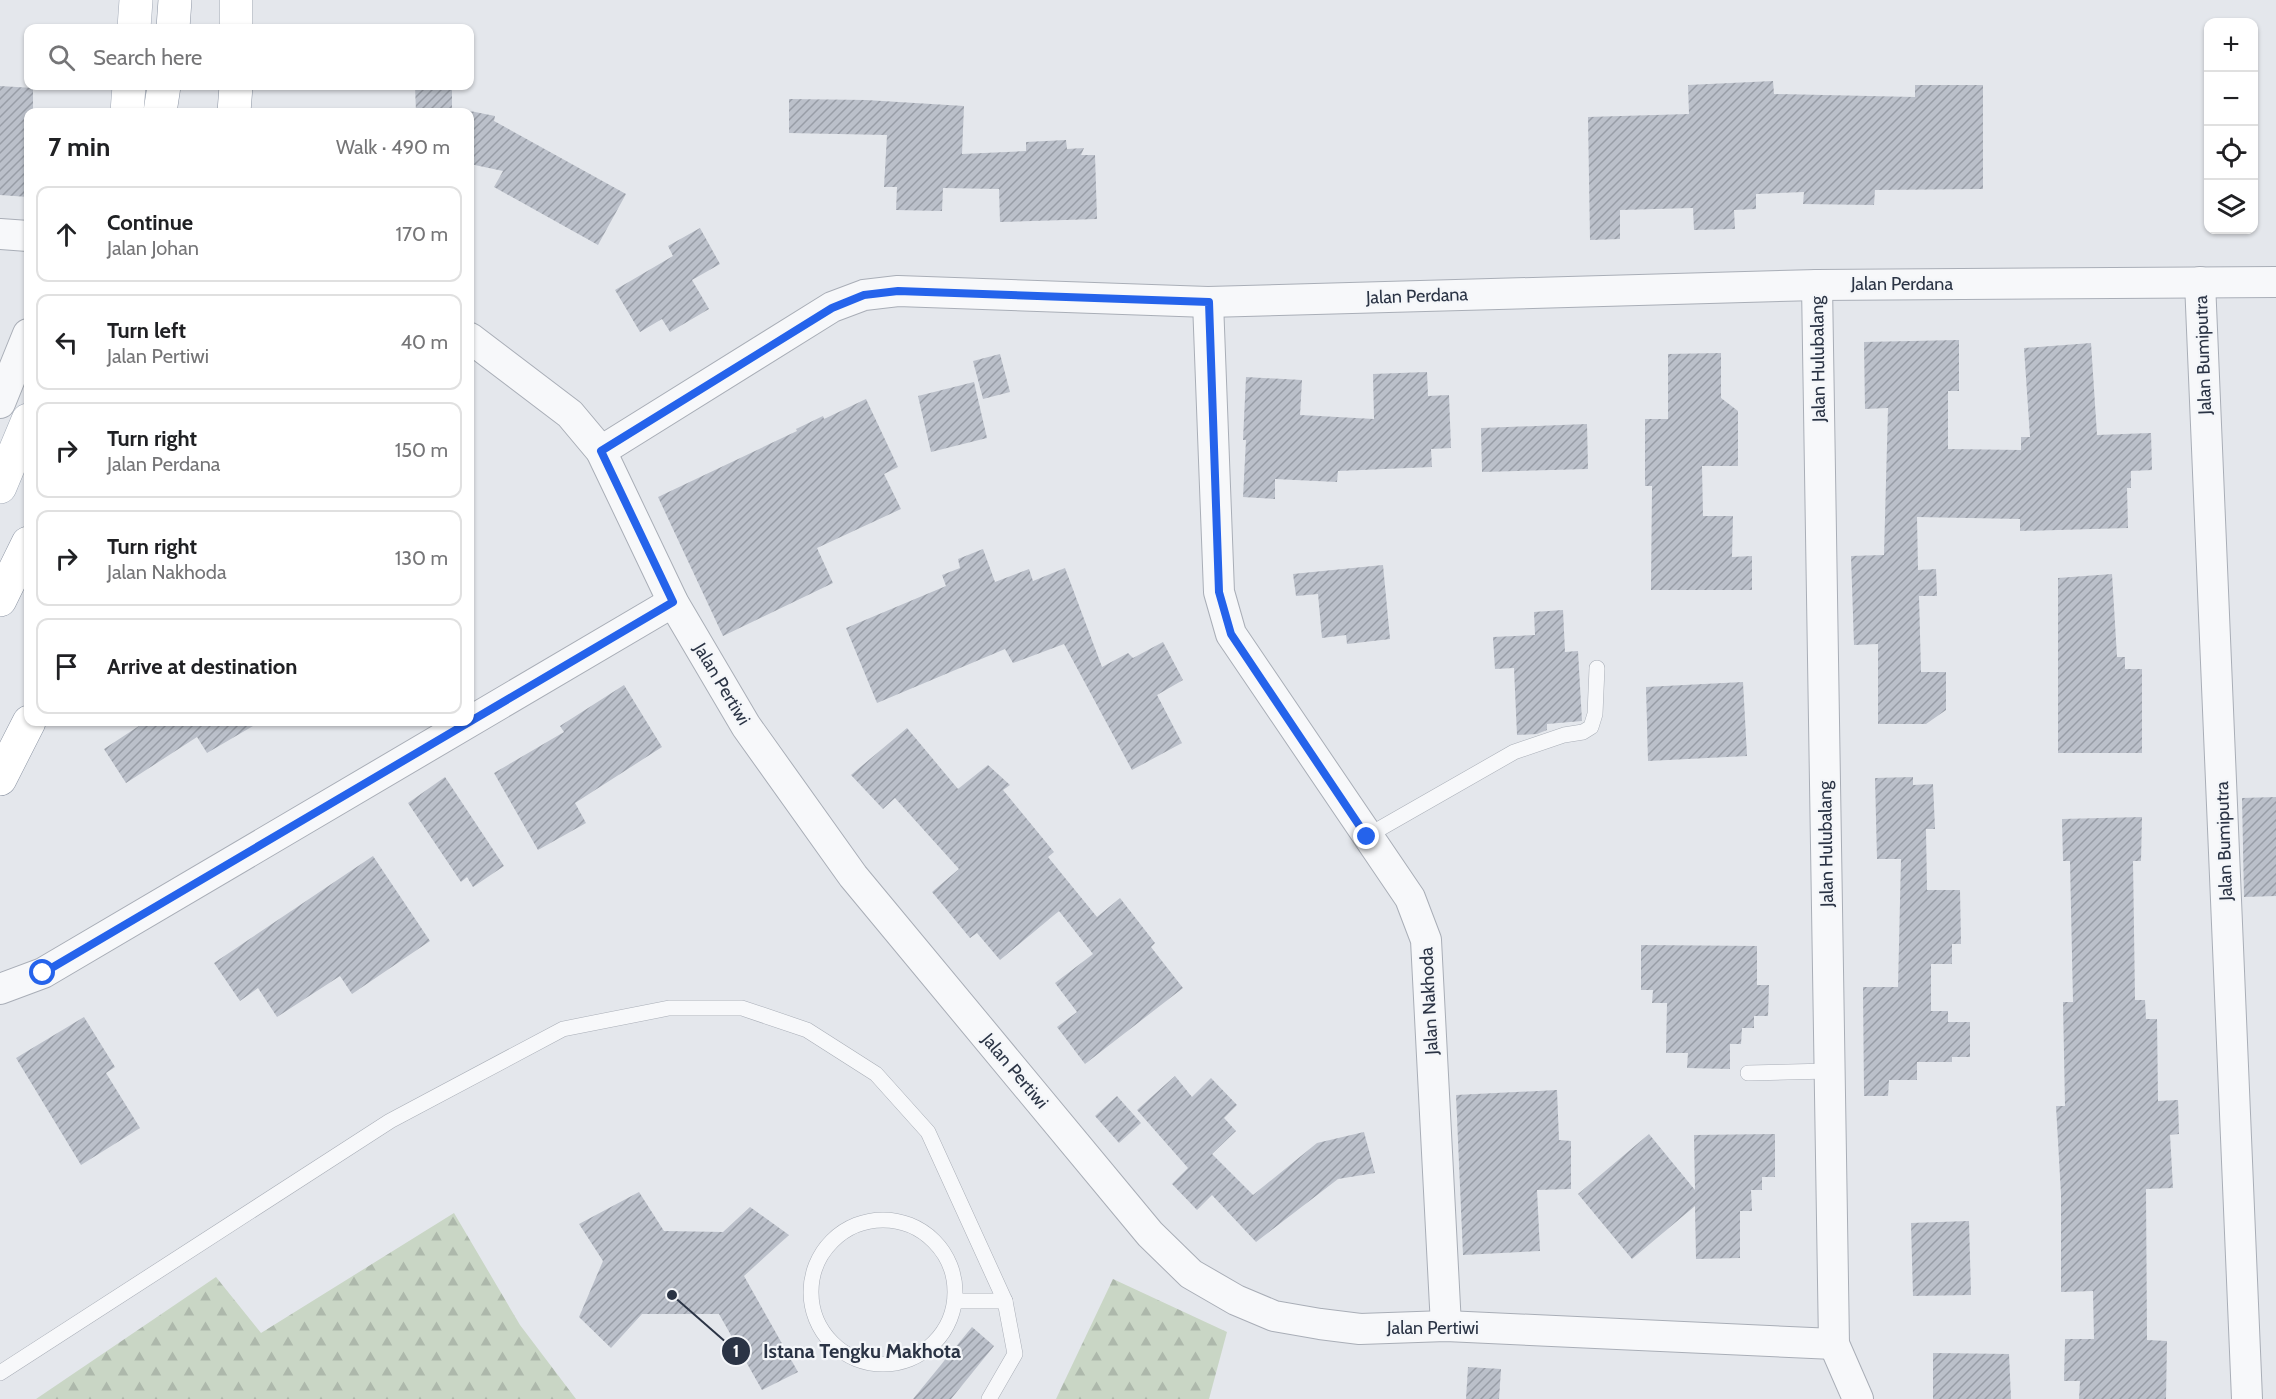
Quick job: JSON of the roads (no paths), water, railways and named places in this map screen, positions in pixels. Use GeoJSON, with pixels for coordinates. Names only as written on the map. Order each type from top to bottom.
{"type":"FeatureCollection","features":[{"type":"Feature","properties":{"kind":"main road"},"geometry":{"type":"LineString","coordinates":[[134,24],[136,0]]}},
{"type":"Feature","properties":{"kind":"main road"},"geometry":{"type":"LineString","coordinates":[[173,24],[175,0]]}},
{"type":"Feature","properties":{"kind":"main road"},"geometry":{"type":"LineString","coordinates":[[236,0],[236,24]]}},
{"type":"Feature","properties":{"kind":"main road"},"geometry":{"type":"LineString","coordinates":[[247,24],[254,0]]}},
{"type":"Feature","properties":{"kind":"main road"},"geometry":{"type":"LineString","coordinates":[[127,108],[129,90]]}},
{"type":"Feature","properties":{"kind":"main road"},"geometry":{"type":"LineString","coordinates":[[161,108],[163,90]]}},
{"type":"Feature","properties":{"kind":"main road"},"geometry":{"type":"LineString","coordinates":[[234,108],[236,90]]}},
{"type":"Feature","properties":{"kind":"main road"},"geometry":{"type":"LineString","coordinates":[[0,487],[24,430]]}},
{"type":"Feature","properties":{"kind":"main road"},"geometry":{"type":"LineString","coordinates":[[0,600],[24,551]]}},
{"type":"Feature","properties":{"kind":"main road"},"geometry":{"type":"LineString","coordinates":[[0,779],[27,726]]}},
{"type":"Feature","properties":{"kind":"street"},"geometry":{"type":"LineString","coordinates":[[0,234],[24,236]]}},
{"type":"Feature","properties":{"kind":"street","name":"Jalan Bumiputra"},"geometry":{"type":"LineString","coordinates":[[2200,282],[2247,1399]]}},
{"type":"Feature","properties":{"kind":"street","name":"Jalan Perdana"},"geometry":{"type":"LineString","coordinates":[[601,451],[832,308],[864,295],[898,291],[1209,302],[1817,285],[2276,282]]}},
{"type":"Feature","properties":{"kind":"street","name":"Jalan Hulubalang"},"geometry":{"type":"LineString","coordinates":[[1817,285],[1834,1344],[1858,1399]]}},
{"type":"Feature","properties":{"kind":"street","name":"Jalan Nakhoda"},"geometry":{"type":"LineString","coordinates":[[1209,302],[1219,592],[1222,609],[1231,634],[1410,898],[1426,940],[1446,1326]]}},
{"type":"Feature","properties":{"kind":"street","name":"Jalan Pertiwi"},"geometry":{"type":"LineString","coordinates":[[474,341],[570,414],[601,451],[673,602],[746,726],[853,876],[1150,1234],[1191,1274],[1236,1300],[1274,1316],[1360,1329],[1446,1326],[1834,1344]]}},
{"type":"Feature","properties":{"kind":"street"},"geometry":{"type":"LineString","coordinates":[[0,403],[24,344]]}},
{"type":"Feature","properties":{"kind":"street"},"geometry":{"type":"LineString","coordinates":[[474,719],[673,602]]}},
{"type":"Feature","properties":{"kind":"street"},"geometry":{"type":"LineString","coordinates":[[0,989],[43,973],[462,726]]}},
{"type":"Feature","properties":{"kind":"lane"},"geometry":{"type":"LineString","coordinates":[[1367,837],[1514,752],[1564,735],[1583,732],[1590,727],[1595,714],[1597,668]]}},
{"type":"Feature","properties":{"kind":"lane"},"geometry":{"type":"LineString","coordinates":[[0,1373],[390,1121],[563,1029],[669,1008],[742,1008],[807,1030],[876,1074],[928,1132],[1005,1301],[1015,1354],[989,1399]]}},
{"type":"Feature","properties":{"kind":"lane"},"geometry":{"type":"LineString","coordinates":[[1748,1073],[1829,1071]]}},
{"type":"Feature","properties":{"kind":"lane"},"geometry":{"type":"LineString","coordinates":[[892,1220],[914,1227],[933,1239],[946,1257],[954,1278],[955,1301],[946,1325],[931,1345],[910,1358],[886,1364],[869,1362],[861,1361],[838,1349],[822,1331],[812,1308],[811,1283],[817,1261],[831,1242],[848,1228],[870,1221],[892,1220]]}},
{"type":"Feature","properties":{"kind":"lane"},"geometry":{"type":"LineString","coordinates":[[955,1301],[1005,1301]]}},
{"type":"Feature","properties":{"kind":"place","name":"Istana Tengku Makhota"},"geometry":{"type":"Point","coordinates":[672,1295]}}]}
